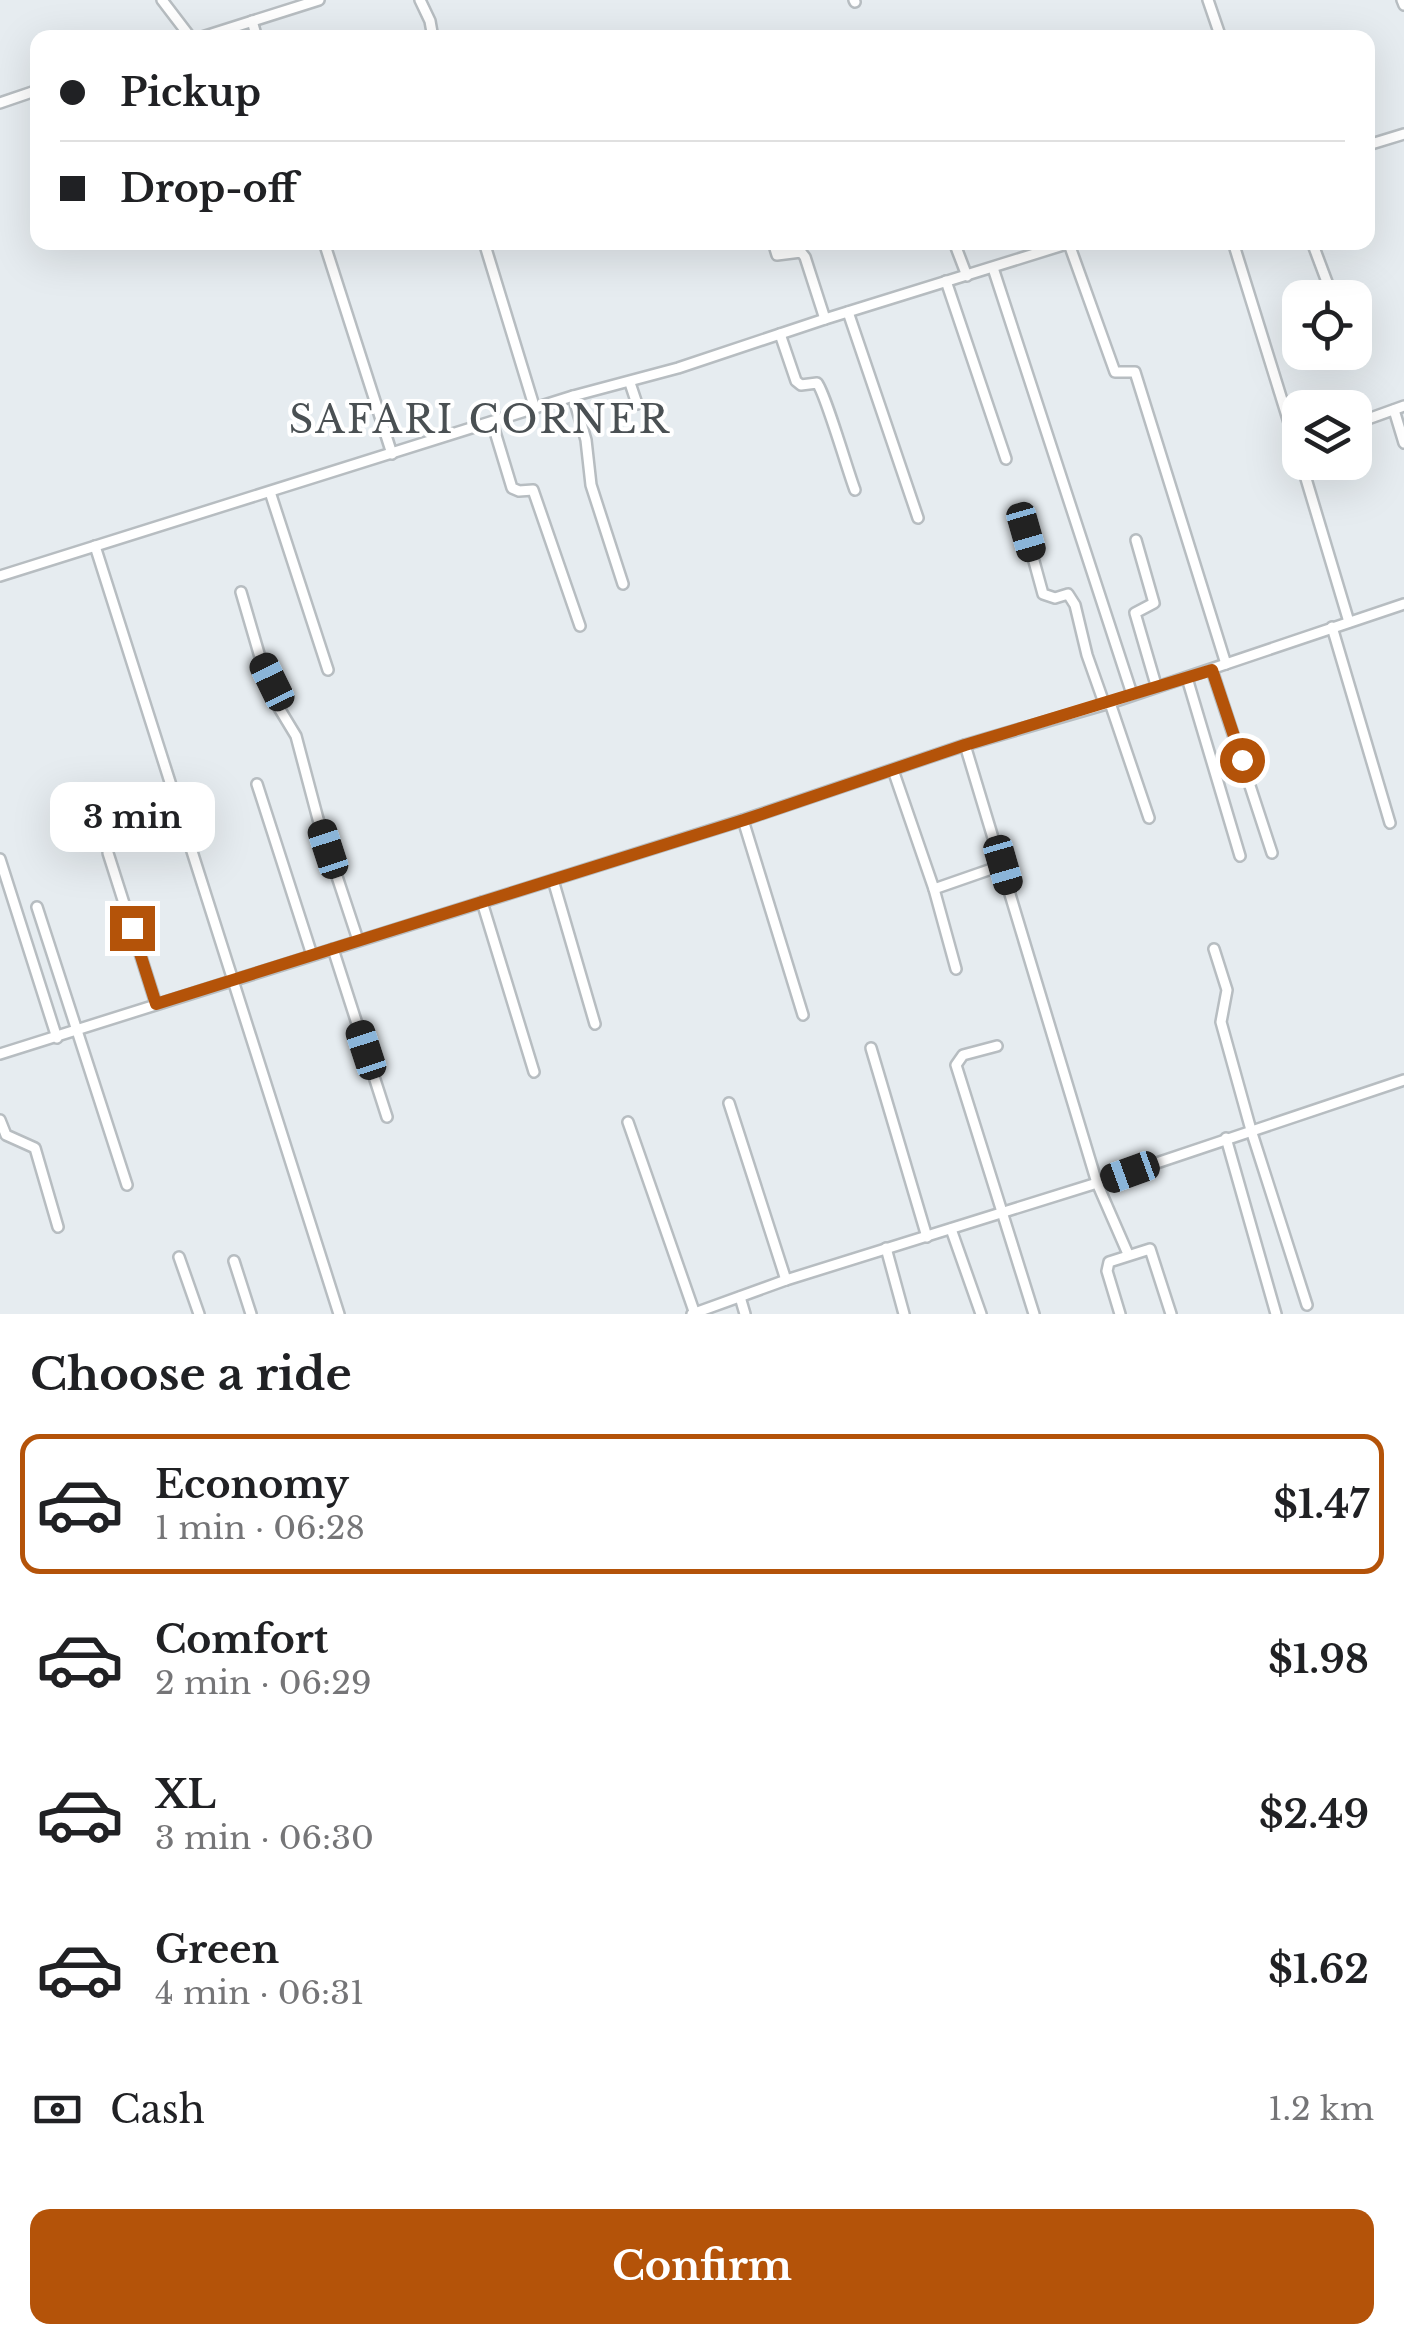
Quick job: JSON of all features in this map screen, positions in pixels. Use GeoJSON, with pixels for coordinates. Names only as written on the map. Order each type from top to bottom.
{"type":"FeatureCollection","features":[{"type":"Feature","properties":{"kind":"street"},"geometry":{"type":"LineString","coordinates":[[162,0],[184,30]]}},
{"type":"Feature","properties":{"kind":"street"},"geometry":{"type":"LineString","coordinates":[[224,30],[318,0]]}},
{"type":"Feature","properties":{"kind":"street"},"geometry":{"type":"LineString","coordinates":[[420,0],[432,30]]}},
{"type":"Feature","properties":{"kind":"street"},"geometry":{"type":"LineString","coordinates":[[1208,0],[1217,30]]}},
{"type":"Feature","properties":{"kind":"street"},"geometry":{"type":"LineString","coordinates":[[252,21],[255,30]]}},
{"type":"Feature","properties":{"kind":"street"},"geometry":{"type":"LineString","coordinates":[[0,103],[30,93]]}},
{"type":"Feature","properties":{"kind":"street"},"geometry":{"type":"LineString","coordinates":[[1375,143],[1404,134]]}},
{"type":"Feature","properties":{"kind":"street"},"geometry":{"type":"LineString","coordinates":[[327,250],[392,454]]}},
{"type":"Feature","properties":{"kind":"street"},"geometry":{"type":"LineString","coordinates":[[486,250],[535,409]]}},
{"type":"Feature","properties":{"kind":"street"},"geometry":{"type":"LineString","coordinates":[[775,250],[777,255],[797,252],[805,257],[825,319]]}},
{"type":"Feature","properties":{"kind":"street"},"geometry":{"type":"LineString","coordinates":[[957,250],[967,276]]}},
{"type":"Feature","properties":{"kind":"street"},"geometry":{"type":"LineString","coordinates":[[0,576],[994,268],[1030,250]]}},
{"type":"Feature","properties":{"kind":"street"},"geometry":{"type":"LineString","coordinates":[[1073,250],[1114,372],[1135,372],[1226,664]]}},
{"type":"Feature","properties":{"kind":"street"},"geometry":{"type":"LineString","coordinates":[[1235,250],[1282,399]]}},
{"type":"Feature","properties":{"kind":"street"},"geometry":{"type":"LineString","coordinates":[[1315,250],[1326,280]]}},
{"type":"Feature","properties":{"kind":"street"},"geometry":{"type":"LineString","coordinates":[[994,268],[1132,694]]}},
{"type":"Feature","properties":{"kind":"street"},"geometry":{"type":"LineString","coordinates":[[946,281],[1006,459]]}},
{"type":"Feature","properties":{"kind":"street"},"geometry":{"type":"LineString","coordinates":[[848,312],[918,518]]}},
{"type":"Feature","properties":{"kind":"street"},"geometry":{"type":"LineString","coordinates":[[780,334],[796,381],[817,383],[822,389],[855,490]]}},
{"type":"Feature","properties":{"kind":"street"},"geometry":{"type":"LineString","coordinates":[[630,383],[636,404]]}},
{"type":"Feature","properties":{"kind":"street"},"geometry":{"type":"LineString","coordinates":[[573,396],[590,455],[591,485],[622,584]]}},
{"type":"Feature","properties":{"kind":"street"},"geometry":{"type":"LineString","coordinates":[[1372,418],[1399,408],[1404,443]]}},
{"type":"Feature","properties":{"kind":"street"},"geometry":{"type":"LineString","coordinates":[[492,422],[512,488],[534,490],[580,626]]}},
{"type":"Feature","properties":{"kind":"street"},"geometry":{"type":"LineString","coordinates":[[1307,480],[1349,622]]}},
{"type":"Feature","properties":{"kind":"street"},"geometry":{"type":"LineString","coordinates":[[270,492],[328,670]]}},
{"type":"Feature","properties":{"kind":"street"},"geometry":{"type":"LineString","coordinates":[[1026,532],[1043,594],[1055,598],[1068,594],[1076,605],[1086,655],[1149,818]]}},
{"type":"Feature","properties":{"kind":"street"},"geometry":{"type":"LineString","coordinates":[[1136,540],[1154,603],[1135,613],[1156,685]]}},
{"type":"Feature","properties":{"kind":"street"},"geometry":{"type":"LineString","coordinates":[[95,546],[339,1314]]}},
{"type":"Feature","properties":{"kind":"street"},"geometry":{"type":"LineString","coordinates":[[241,592],[276,704],[296,736],[318,819],[358,940]]}},
{"type":"Feature","properties":{"kind":"street"},"geometry":{"type":"LineString","coordinates":[[0,1054],[744,820],[965,745],[1212,670],[1404,604]]}},
{"type":"Feature","properties":{"kind":"street"},"geometry":{"type":"LineString","coordinates":[[1332,627],[1390,823]]}},
{"type":"Feature","properties":{"kind":"street"},"geometry":{"type":"LineString","coordinates":[[1212,670],[1272,854]]}},
{"type":"Feature","properties":{"kind":"street"},"geometry":{"type":"LineString","coordinates":[[1187,678],[1240,856]]}},
{"type":"Feature","properties":{"kind":"street"},"geometry":{"type":"LineString","coordinates":[[965,745],[1097,1184],[1128,1254]]}},
{"type":"Feature","properties":{"kind":"street"},"geometry":{"type":"LineString","coordinates":[[893,770],[934,889],[956,969]]}},
{"type":"Feature","properties":{"kind":"street"},"geometry":{"type":"LineString","coordinates":[[257,784],[312,955]]}},
{"type":"Feature","properties":{"kind":"street"},"geometry":{"type":"LineString","coordinates":[[744,820],[804,1016]]}},
{"type":"Feature","properties":{"kind":"street"},"geometry":{"type":"LineString","coordinates":[[108,853],[156,1004]]}},
{"type":"Feature","properties":{"kind":"street"},"geometry":{"type":"LineString","coordinates":[[0,859],[56,1038]]}},
{"type":"Feature","properties":{"kind":"street"},"geometry":{"type":"LineString","coordinates":[[934,889],[1003,865]]}},
{"type":"Feature","properties":{"kind":"street"},"geometry":{"type":"LineString","coordinates":[[553,880],[595,1024]]}},
{"type":"Feature","properties":{"kind":"street"},"geometry":{"type":"LineString","coordinates":[[482,902],[534,1072]]}},
{"type":"Feature","properties":{"kind":"street"},"geometry":{"type":"LineString","coordinates":[[37,907],[126,1185]]}},
{"type":"Feature","properties":{"kind":"street"},"geometry":{"type":"LineString","coordinates":[[333,949],[387,1116]]}},
{"type":"Feature","properties":{"kind":"street"},"geometry":{"type":"LineString","coordinates":[[1214,950],[1226,990],[1221,1022],[1251,1130],[1308,1305]]}},
{"type":"Feature","properties":{"kind":"street"},"geometry":{"type":"LineString","coordinates":[[997,1046],[964,1055],[956,1065],[1034,1314]]}},
{"type":"Feature","properties":{"kind":"street"},"geometry":{"type":"LineString","coordinates":[[871,1048],[927,1237]]}},
{"type":"Feature","properties":{"kind":"street"},"geometry":{"type":"LineString","coordinates":[[628,1122],[694,1314],[786,1280],[1097,1184],[1404,1080]]}},
{"type":"Feature","properties":{"kind":"street"},"geometry":{"type":"LineString","coordinates":[[728,1103],[786,1280]]}},
{"type":"Feature","properties":{"kind":"street"},"geometry":{"type":"LineString","coordinates":[[0,1120],[6,1134],[34,1148],[58,1227]]}},
{"type":"Feature","properties":{"kind":"street"},"geometry":{"type":"LineString","coordinates":[[1226,1138],[1276,1314]]}},
{"type":"Feature","properties":{"kind":"street"},"geometry":{"type":"LineString","coordinates":[[952,1229],[981,1314]]}},
{"type":"Feature","properties":{"kind":"street"},"geometry":{"type":"LineString","coordinates":[[886,1248],[904,1314]]}},
{"type":"Feature","properties":{"kind":"street"},"geometry":{"type":"LineString","coordinates":[[1120,1314],[1108,1266],[1113,1259],[1152,1250],[1171,1314]]}},
{"type":"Feature","properties":{"kind":"street"},"geometry":{"type":"LineString","coordinates":[[179,1257],[199,1314]]}},
{"type":"Feature","properties":{"kind":"street"},"geometry":{"type":"LineString","coordinates":[[234,1261],[252,1314]]}},
{"type":"Feature","properties":{"kind":"street"},"geometry":{"type":"LineString","coordinates":[[740,1298],[745,1314]]}},
{"type":"Feature","properties":{"kind":"district","name":"SAFARI CORNER"},"geometry":{"type":"Point","coordinates":[480,420]}},
{"type":"Feature","properties":{"kind":"route"},"geometry":{"type":"LineString","coordinates":[[132,928],[156,1004],[1212,670],[1242,760]]}}]}
